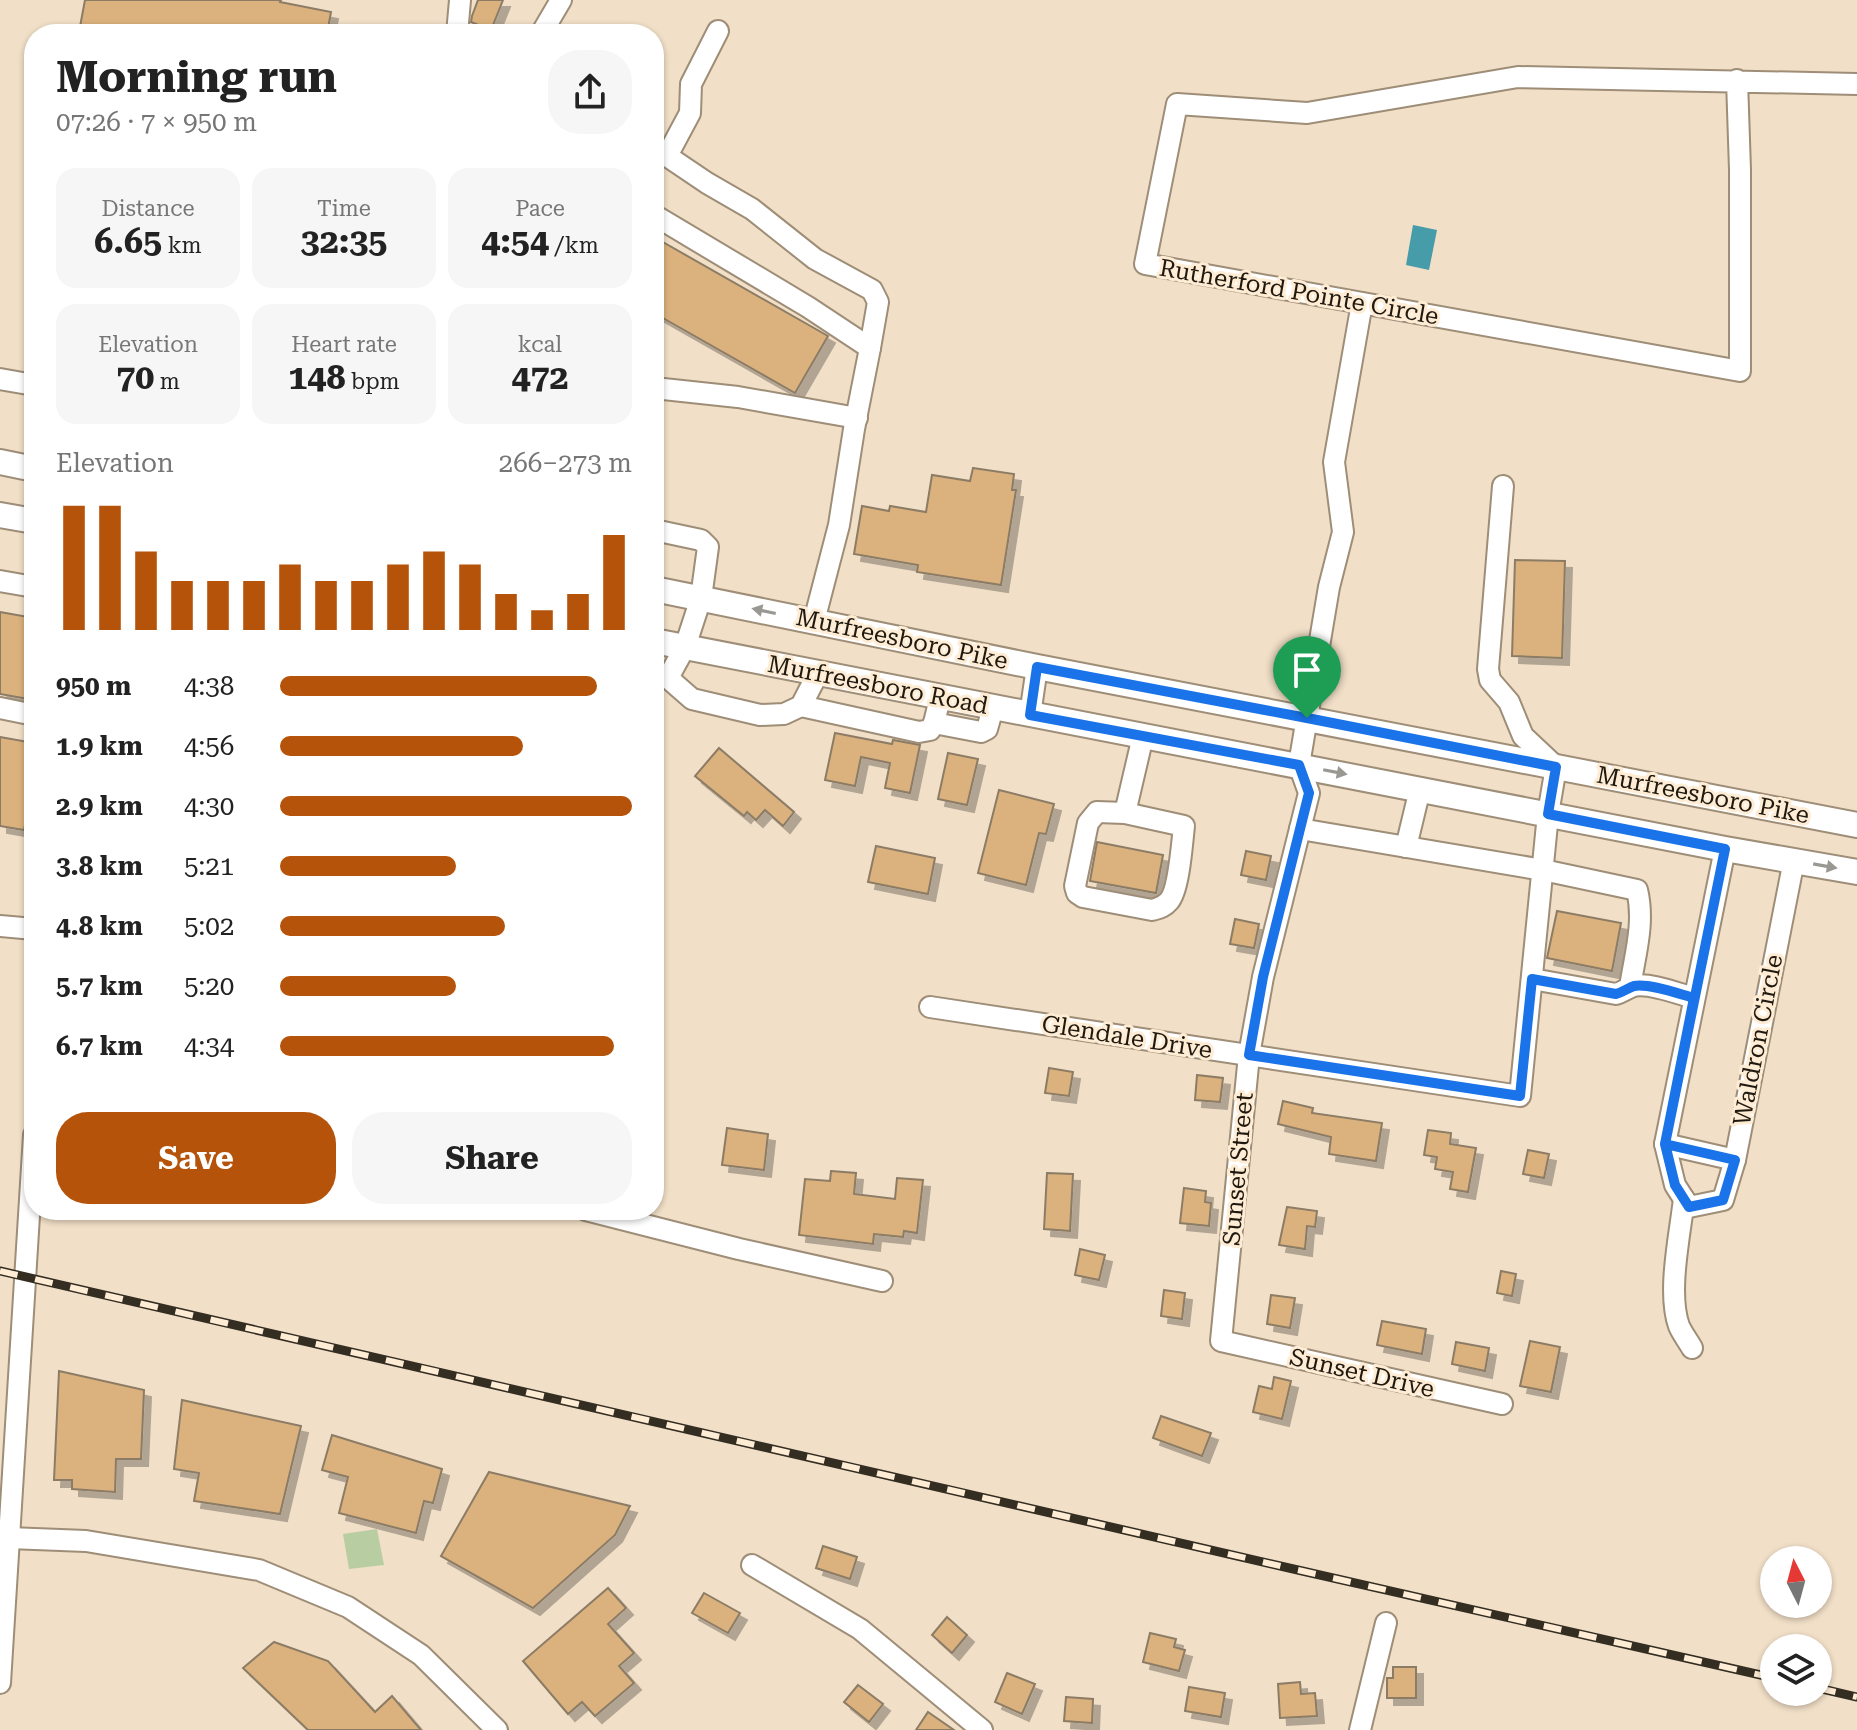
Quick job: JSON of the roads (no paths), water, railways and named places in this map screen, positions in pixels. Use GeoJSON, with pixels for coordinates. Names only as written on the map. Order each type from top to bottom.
{"type":"FeatureCollection","features":[{"type":"Feature","properties":{"kind":"main road"},"geometry":{"type":"LineString","coordinates":[[0,462],[24,467]]}},
{"type":"Feature","properties":{"kind":"main road"},"geometry":{"type":"LineString","coordinates":[[0,515],[24,519]]}},
{"type":"Feature","properties":{"kind":"main road","name":"Murfreesboro Pike"},"geometry":{"type":"LineString","coordinates":[[664,591],[1037,667],[1857,825]]}},
{"type":"Feature","properties":{"kind":"main road","name":"Murfreesboro Road"},"geometry":{"type":"LineString","coordinates":[[664,643],[1857,872]]}},
{"type":"Feature","properties":{"kind":"street"},"geometry":{"type":"LineString","coordinates":[[458,24],[460,0]]}},
{"type":"Feature","properties":{"kind":"street"},"geometry":{"type":"LineString","coordinates":[[547,24],[561,0]]}},
{"type":"Feature","properties":{"kind":"street"},"geometry":{"type":"LineString","coordinates":[[664,149],[690,113],[691,84],[718,31]]}},
{"type":"Feature","properties":{"kind":"street","name":"Rutherford Pointe Circle"},"geometry":{"type":"LineString","coordinates":[[1737,80],[1740,371],[1145,264],[1177,104],[1307,113],[1518,77],[1737,80],[1857,84]]}},
{"type":"Feature","properties":{"kind":"street"},"geometry":{"type":"LineString","coordinates":[[664,157],[752,209],[815,259],[872,290],[878,302],[839,525],[814,621]]}},
{"type":"Feature","properties":{"kind":"street"},"geometry":{"type":"LineString","coordinates":[[664,221],[870,348]]}},
{"type":"Feature","properties":{"kind":"street"},"geometry":{"type":"LineString","coordinates":[[1299,765],[1329,587],[1343,532],[1334,462],[1362,303]]}},
{"type":"Feature","properties":{"kind":"street"},"geometry":{"type":"LineString","coordinates":[[0,379],[24,383]]}},
{"type":"Feature","properties":{"kind":"street"},"geometry":{"type":"LineString","coordinates":[[664,389],[738,397],[857,418]]}},
{"type":"Feature","properties":{"kind":"street"},"geometry":{"type":"LineString","coordinates":[[1503,486],[1488,669],[1490,680],[1509,702],[1523,736],[1556,767]]}},
{"type":"Feature","properties":{"kind":"street"},"geometry":{"type":"LineString","coordinates":[[664,532],[701,540],[708,547],[701,598],[685,647],[664,674]]}},
{"type":"Feature","properties":{"kind":"street"},"geometry":{"type":"LineString","coordinates":[[0,581],[24,585]]}},
{"type":"Feature","properties":{"kind":"street"},"geometry":{"type":"LineString","coordinates":[[1030,715],[1037,667]]}},
{"type":"Feature","properties":{"kind":"street"},"geometry":{"type":"LineString","coordinates":[[664,680],[692,699],[760,715],[784,714],[801,706],[818,673]]}},
{"type":"Feature","properties":{"kind":"street"},"geometry":{"type":"LineString","coordinates":[[801,706],[919,732],[930,730],[940,698]]}},
{"type":"Feature","properties":{"kind":"street"},"geometry":{"type":"LineString","coordinates":[[0,708],[24,713]]}},
{"type":"Feature","properties":{"kind":"street"},"geometry":{"type":"LineString","coordinates":[[934,723],[981,732],[987,729],[993,708]]}},
{"type":"Feature","properties":{"kind":"street"},"geometry":{"type":"LineString","coordinates":[[1125,813],[1143,736]]}},
{"type":"Feature","properties":{"kind":"street","name":"Sunset Street"},"geometry":{"type":"LineString","coordinates":[[1221,1341],[1249,1055],[1263,977],[1309,793],[1299,765]]}},
{"type":"Feature","properties":{"kind":"street","name":"Glendale Drive"},"geometry":{"type":"LineString","coordinates":[[930,1007],[1520,1096],[1548,814],[1556,767]]}},
{"type":"Feature","properties":{"kind":"street"},"geometry":{"type":"LineString","coordinates":[[1406,847],[1420,789]]}},
{"type":"Feature","properties":{"kind":"street"},"geometry":{"type":"LineString","coordinates":[[1097,812],[1125,813],[1184,826],[1175,889],[1171,900],[1162,907],[1152,910],[1083,897],[1077,893],[1075,886],[1088,823],[1097,812]]}},
{"type":"Feature","properties":{"kind":"street"},"geometry":{"type":"LineString","coordinates":[[1300,829],[1543,870],[1637,890],[1641,906],[1630,987]]}},
{"type":"Feature","properties":{"kind":"street"},"geometry":{"type":"LineString","coordinates":[[1692,1348],[1679,1326],[1675,1309],[1675,1271],[1684,1199],[1675,1185],[1665,1144],[1725,849]]}},
{"type":"Feature","properties":{"kind":"street","name":"Waldron Circle"},"geometry":{"type":"LineString","coordinates":[[1684,1199],[1689,1207],[1723,1200],[1735,1160],[1794,860]]}},
{"type":"Feature","properties":{"kind":"street"},"geometry":{"type":"LineString","coordinates":[[0,926],[24,928]]}},
{"type":"Feature","properties":{"kind":"street"},"geometry":{"type":"LineString","coordinates":[[1532,979],[1616,994],[1644,985],[1694,998]]}},
{"type":"Feature","properties":{"kind":"street"},"geometry":{"type":"LineString","coordinates":[[1665,1144],[1735,1160]]}},
{"type":"Feature","properties":{"kind":"street"},"geometry":{"type":"LineString","coordinates":[[0,1683],[5,1542],[28,1220]]}},
{"type":"Feature","properties":{"kind":"street"},"geometry":{"type":"LineString","coordinates":[[625,1220],[882,1281]]}},
{"type":"Feature","properties":{"kind":"street","name":"Sunset Drive"},"geometry":{"type":"LineString","coordinates":[[1221,1341],[1502,1404]]}},
{"type":"Feature","properties":{"kind":"street"},"geometry":{"type":"LineString","coordinates":[[5,1542],[86,1541],[259,1570],[348,1607],[421,1655],[497,1730]]}},
{"type":"Feature","properties":{"kind":"street"},"geometry":{"type":"LineString","coordinates":[[752,1565],[860,1629],[982,1730]]}},
{"type":"Feature","properties":{"kind":"street"},"geometry":{"type":"LineString","coordinates":[[1360,1730],[1386,1623]]}},
{"type":"Feature","properties":{"kind":"water"},"geometry":{"type":"Polygon","coordinates":[[[1413,225],[1437,230],[1429,270],[1406,265],[1413,225]]]}},
{"type":"Feature","properties":{"kind":"railway"},"geometry":{"type":"LineString","coordinates":[[0,1271],[1760,1675]]}},
{"type":"Feature","properties":{"kind":"railway"},"geometry":{"type":"LineString","coordinates":[[1832,1691],[1857,1697]]}}]}
